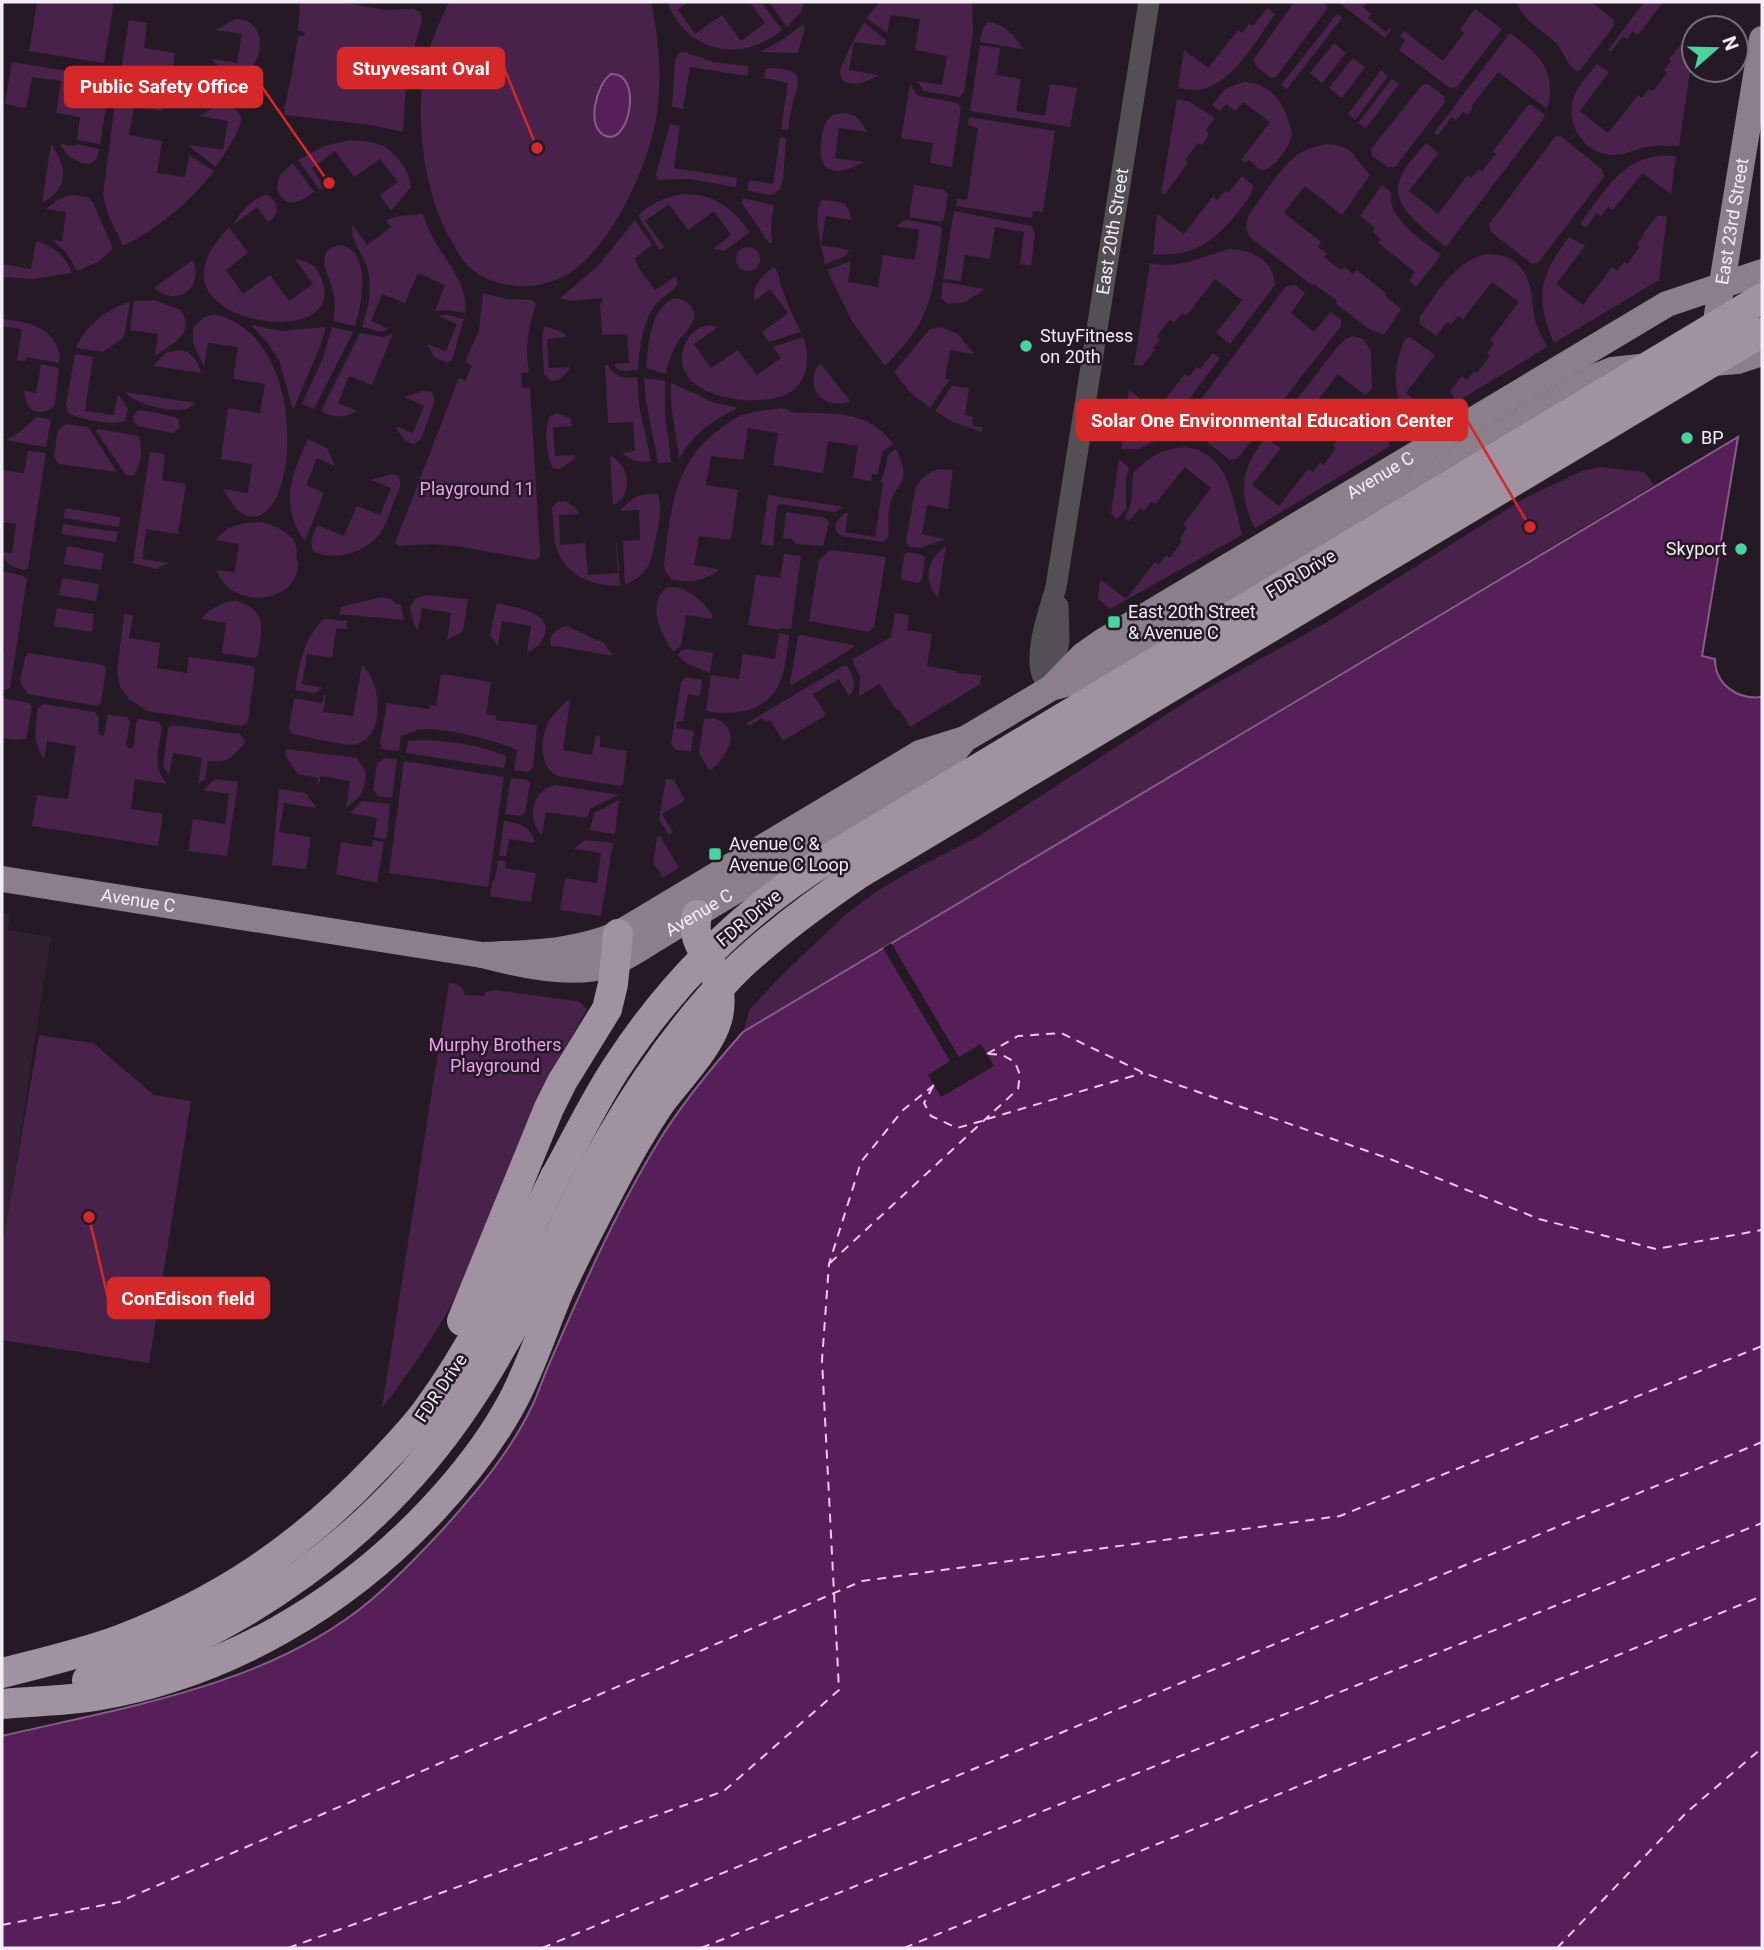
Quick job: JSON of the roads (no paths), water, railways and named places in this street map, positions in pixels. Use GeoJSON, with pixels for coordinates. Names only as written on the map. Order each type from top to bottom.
{"type":"FeatureCollection","features":[{"type":"Feature","properties":{"kind":"highway","name":"FDR Drive"},"geometry":{"type":"LineString","coordinates":[[2,1673],[87,1651],[134,1634],[198,1605],[251,1574],[301,1539],[347,1499],[409,1433],[461,1359],[491,1306],[555,1177],[617,1066],[664,1001],[708,953],[788,885],[1762,298]]}},
{"type":"Feature","properties":{"kind":"highway","name":"FDR Drive"},"geometry":{"type":"LineString","coordinates":[[2,1704],[108,1674],[220,1626],[274,1594],[323,1558],[413,1473],[469,1401],[521,1311],[582,1190],[629,1105],[673,1041],[732,975],[782,930],[857,875],[1762,331]]}},
{"type":"Feature","properties":{"kind":"highway"},"geometry":{"type":"LineString","coordinates":[[2,1704],[94,1696],[135,1687],[185,1672],[246,1647],[301,1618],[351,1584],[397,1546],[442,1499],[481,1451],[510,1406],[569,1269],[628,1155],[660,1104],[713,1033],[719,1009],[718,984],[697,940],[697,915]]}},
{"type":"Feature","properties":{"kind":"highway"},"geometry":{"type":"LineString","coordinates":[[444,1385],[462,1322],[536,1139],[562,1082],[607,1009],[617,948]]}},
{"type":"Feature","properties":{"kind":"main road","name":"East 23rd Street"},"geometry":{"type":"LineString","coordinates":[[1726,363],[1716,328],[1762,39]]}},
{"type":"Feature","properties":{"kind":"main road"},"geometry":{"type":"LineString","coordinates":[[1722,284],[1762,272]]}},
{"type":"Feature","properties":{"kind":"main road","name":"Avenue C"},"geometry":{"type":"LineString","coordinates":[[1051,688],[1076,661],[1100,643],[1667,304],[1722,284]]}},
{"type":"Feature","properties":{"kind":"main road"},"geometry":{"type":"LineString","coordinates":[[1726,363],[1762,353]]}},
{"type":"Feature","properties":{"kind":"main road","name":"Avenue C"},"geometry":{"type":"LineString","coordinates":[[2,879],[482,955],[516,964],[553,968],[597,968],[617,948],[920,753],[965,739],[1051,688],[1104,670],[1597,376],[1621,368],[1726,363]]}},
{"type":"Feature","properties":{"kind":"main road","name":"Avenue C"},"geometry":{"type":"LineString","coordinates":[[617,948],[697,915],[933,773],[965,739]]}},
{"type":"Feature","properties":{"kind":"street","name":"East 20th Street"},"geometry":{"type":"LineString","coordinates":[[1051,688],[1059,640],[1056,587],[1149,2]]}},
{"type":"Feature","properties":{"kind":"place","name":"Stuyvesant Oval"},"geometry":{"type":"Point","coordinates":[537,148]}},
{"type":"Feature","properties":{"kind":"place","name":"Public Safety Office"},"geometry":{"type":"Point","coordinates":[329,183]}},
{"type":"Feature","properties":{"kind":"place","name":"StuyFitness on 20th"},"geometry":{"type":"Point","coordinates":[1026,346]}},
{"type":"Feature","properties":{"kind":"place","name":"BP"},"geometry":{"type":"Point","coordinates":[1687,438]}},
{"type":"Feature","properties":{"kind":"place","name":"Solar One Environmental Education Center"},"geometry":{"type":"Point","coordinates":[1530,527]}},
{"type":"Feature","properties":{"kind":"place","name":"Skyport"},"geometry":{"type":"Point","coordinates":[1741,549]}},
{"type":"Feature","properties":{"kind":"place","name":"East 20th Street & Avenue C"},"geometry":{"type":"Point","coordinates":[1114,622]}},
{"type":"Feature","properties":{"kind":"place","name":"Avenue C & Avenue C Loop"},"geometry":{"type":"Point","coordinates":[715,854]}},
{"type":"Feature","properties":{"kind":"place","name":"ConEdison field"},"geometry":{"type":"Point","coordinates":[89,1217]}},
{"type":"Feature","properties":{"kind":"park label","name":"Playground 11"},"geometry":{"type":"Point","coordinates":[477,489]}},
{"type":"Feature","properties":{"kind":"park label","name":"Murphy Brothers Playground"},"geometry":{"type":"Point","coordinates":[495,1055]}}]}
